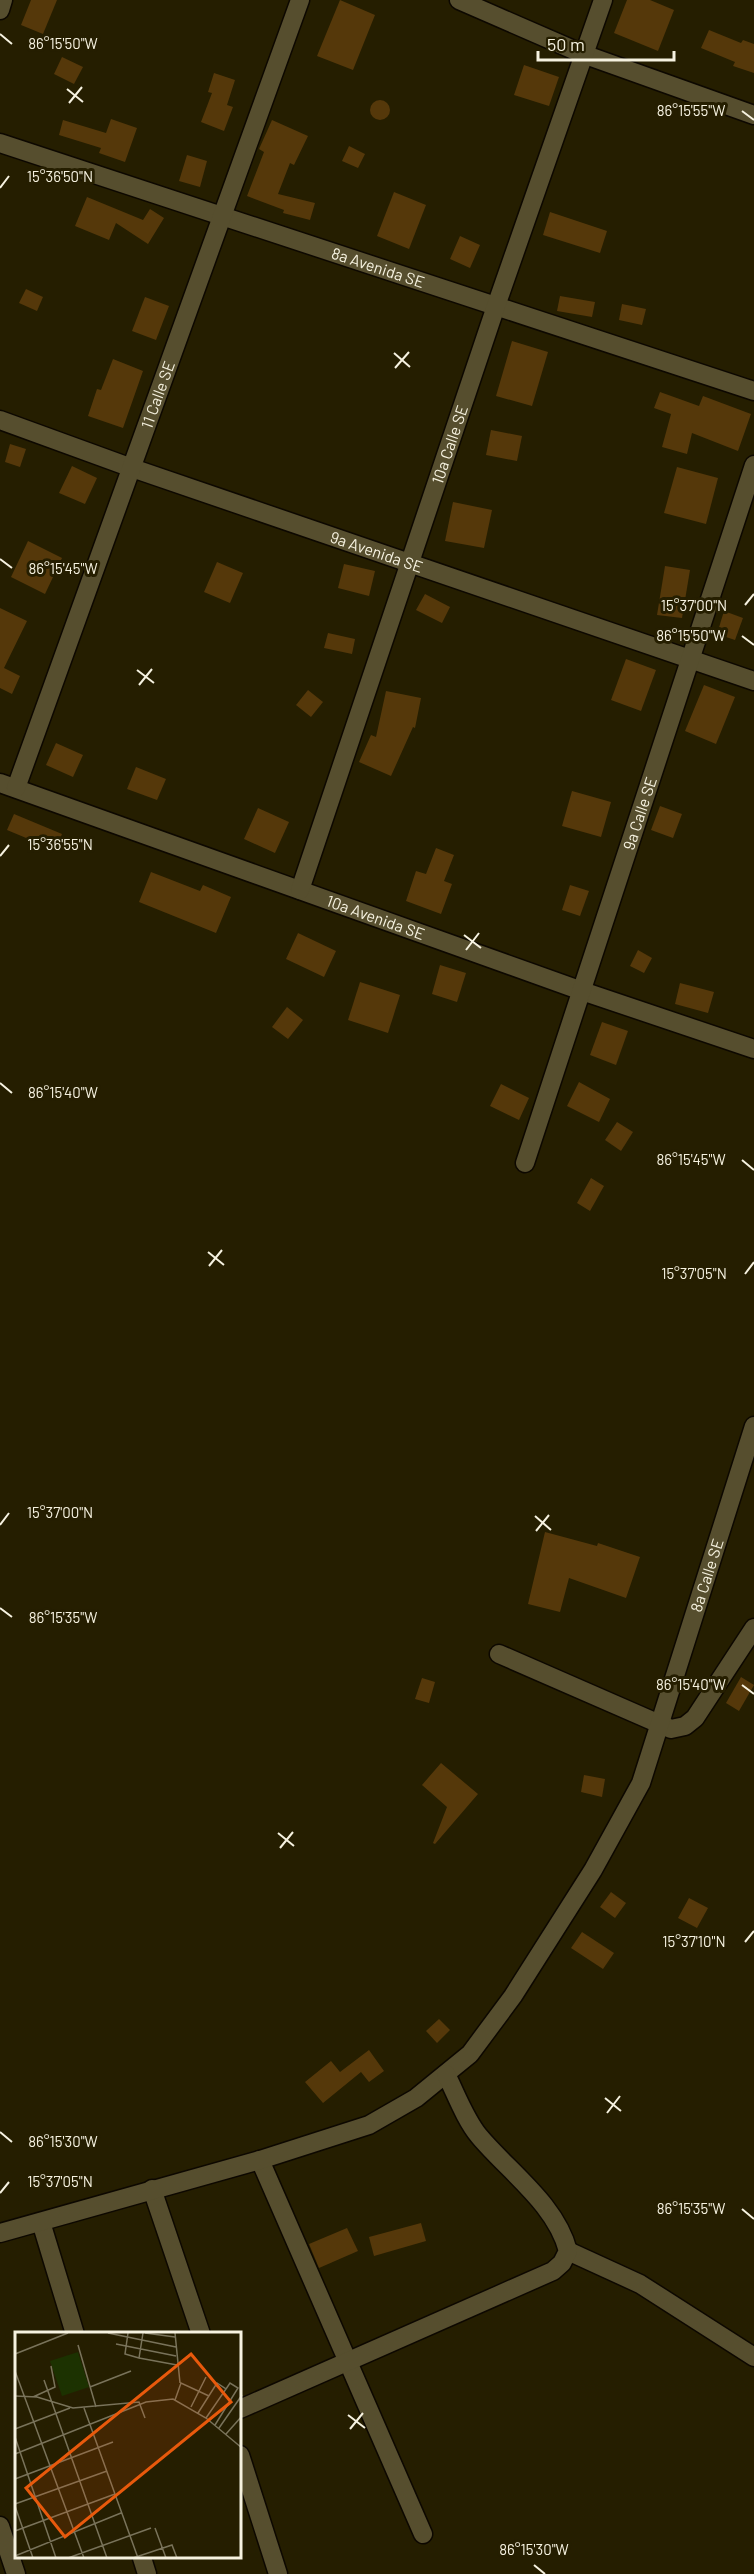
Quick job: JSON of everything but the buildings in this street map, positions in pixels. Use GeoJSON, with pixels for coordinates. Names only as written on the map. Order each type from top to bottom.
{"type":"FeatureCollection","features":[{"type":"Feature","properties":{"kind":"street"},"geometry":{"type":"LineString","coordinates":[[0,10],[3,0]]}},
{"type":"Feature","properties":{"kind":"street","name":"11 Calle SE"},"geometry":{"type":"LineString","coordinates":[[8,786],[132,468],[300,0]]}},
{"type":"Feature","properties":{"kind":"street"},"geometry":{"type":"LineString","coordinates":[[459,0],[583,54],[754,115]]}},
{"type":"Feature","properties":{"kind":"street","name":"10a Calle SE"},"geometry":{"type":"LineString","coordinates":[[300,890],[496,306],[603,0]]}},
{"type":"Feature","properties":{"kind":"street","name":"8a Avenida SE"},"geometry":{"type":"LineString","coordinates":[[0,143],[754,391]]}},
{"type":"Feature","properties":{"kind":"street","name":"9a Avenida SE"},"geometry":{"type":"LineString","coordinates":[[0,420],[132,468],[754,681]]}},
{"type":"Feature","properties":{"kind":"street","name":"9a Calle SE"},"geometry":{"type":"LineString","coordinates":[[525,1163],[754,465]]}},
{"type":"Feature","properties":{"kind":"street","name":"10a Avenida SE"},"geometry":{"type":"LineString","coordinates":[[8,786],[582,991],[754,1048]]}},
{"type":"Feature","properties":{"kind":"street","name":"8a Calle SE"},"geometry":{"type":"LineString","coordinates":[[0,2233],[260,2160],[369,2125],[416,2098],[470,2054],[513,1996],[594,1870],[641,1783],[754,1426]]}},
{"type":"Feature","properties":{"kind":"street"},"geometry":{"type":"LineString","coordinates":[[499,1654],[671,1729],[685,1726],[695,1718],[754,1628]]}},
{"type":"Feature","properties":{"kind":"street"},"geometry":{"type":"LineString","coordinates":[[242,2408],[346,2360],[553,2271],[562,2263],[568,2251],[564,2237],[539,2200],[477,2134],[446,2074]]}},
{"type":"Feature","properties":{"kind":"street"},"geometry":{"type":"LineString","coordinates":[[260,2160],[423,2534]]}},
{"type":"Feature","properties":{"kind":"street"},"geometry":{"type":"LineString","coordinates":[[152,2189],[200,2332]]}},
{"type":"Feature","properties":{"kind":"street"},"geometry":{"type":"LineString","coordinates":[[41,2222],[74,2332]]}},
{"type":"Feature","properties":{"kind":"street"},"geometry":{"type":"LineString","coordinates":[[568,2251],[640,2284],[754,2357]]}},
{"type":"Feature","properties":{"kind":"street"},"geometry":{"type":"LineString","coordinates":[[242,2461],[278,2574]]}},
{"type":"Feature","properties":{"kind":"street"},"geometry":{"type":"LineString","coordinates":[[0,2526],[16,2574]]}},
{"type":"Feature","properties":{"kind":"street"},"geometry":{"type":"LineString","coordinates":[[142,2559],[147,2574]]}}]}
